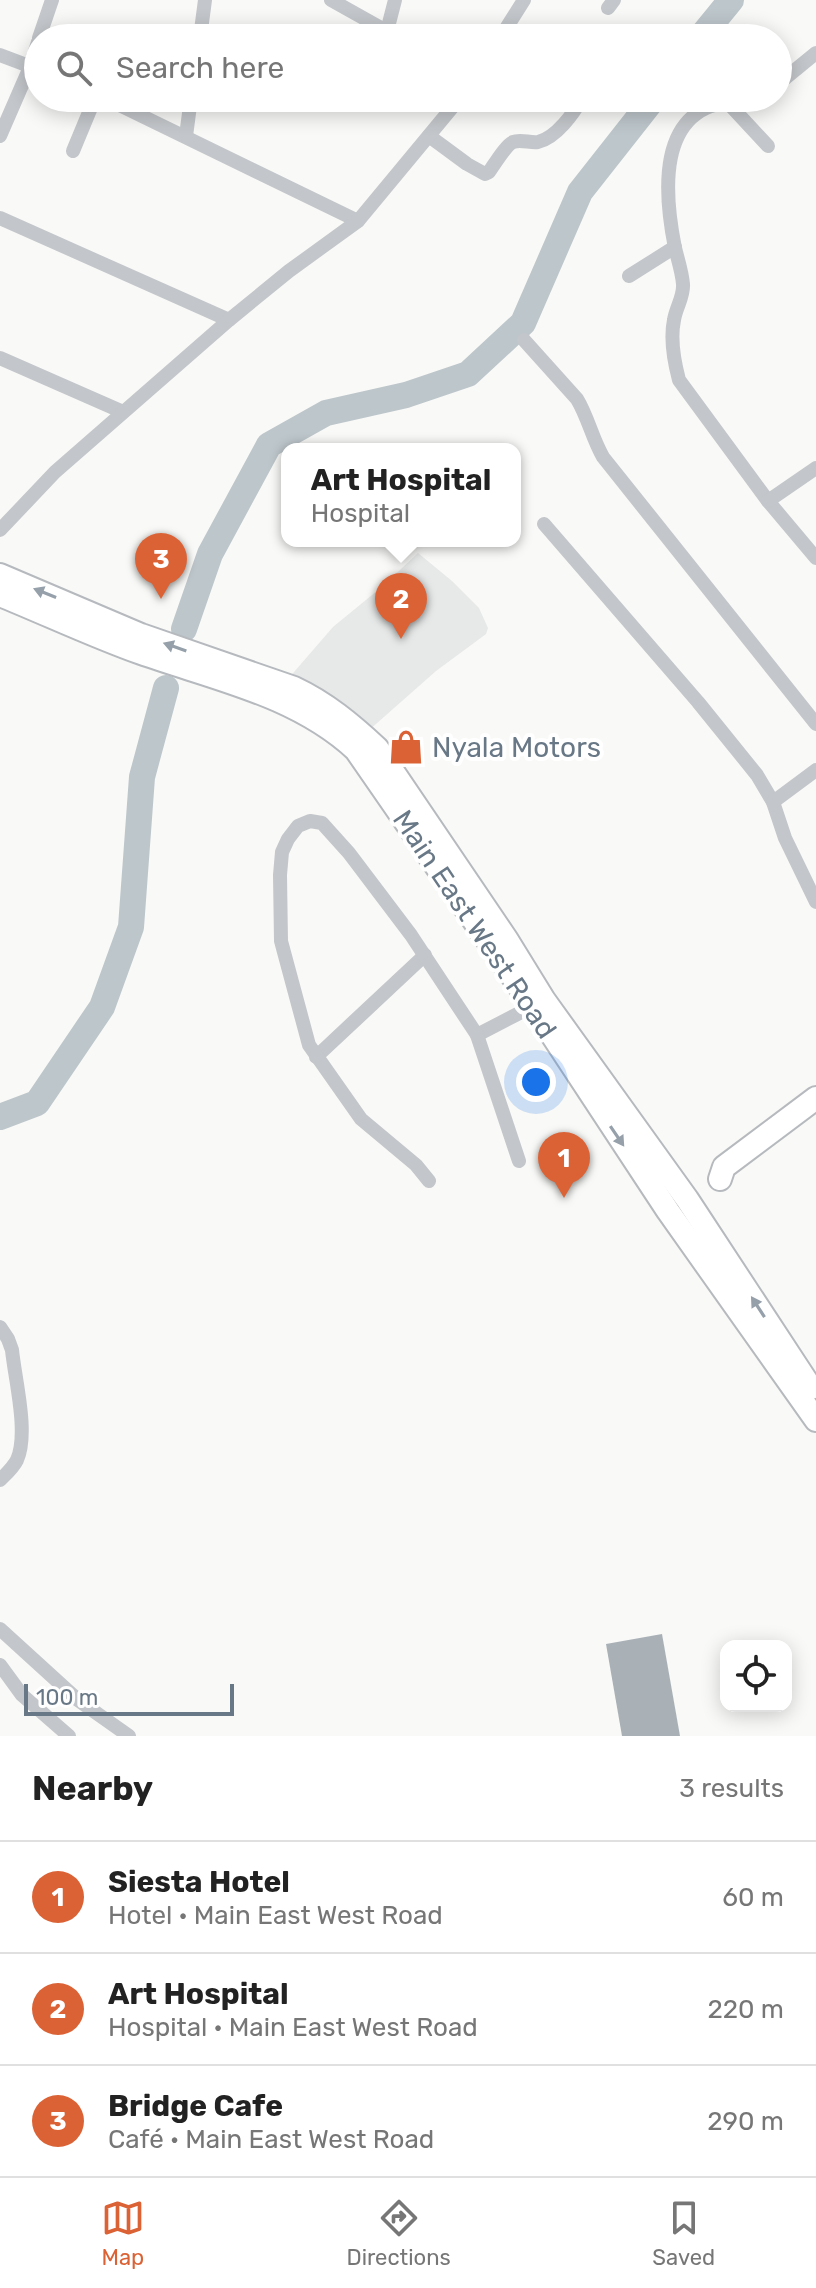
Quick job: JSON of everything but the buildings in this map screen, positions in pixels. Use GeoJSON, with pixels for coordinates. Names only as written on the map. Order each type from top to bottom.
{"type":"FeatureCollection","features":[{"type":"Feature","properties":{"kind":"main road","name":"Main East West Road"},"geometry":{"type":"LineString","coordinates":[[0,575],[72,614],[139,644],[260,685],[294,688],[317,698],[377,748],[379,768],[592,1083],[816,1396]]}},
{"type":"Feature","properties":{"kind":"main road","name":"Main East West Road"},"geometry":{"type":"LineString","coordinates":[[0,595],[72,614]]}},
{"type":"Feature","properties":{"kind":"main road"},"geometry":{"type":"LineString","coordinates":[[720,1179],[724,1167],[816,1098]]}},
{"type":"Feature","properties":{"kind":"main road"},"geometry":{"type":"LineString","coordinates":[[677,1205],[720,1179],[732,1179],[816,1117]]}},
{"type":"Feature","properties":{"kind":"main road","name":"Main East West Road"},"geometry":{"type":"LineString","coordinates":[[677,1205],[816,1420]]}},
{"type":"Feature","properties":{"kind":"street"},"geometry":{"type":"LineString","coordinates":[[44,24],[52,0]]}},
{"type":"Feature","properties":{"kind":"street"},"geometry":{"type":"LineString","coordinates":[[202,24],[205,0]]}},
{"type":"Feature","properties":{"kind":"street"},"geometry":{"type":"LineString","coordinates":[[331,0],[375,24]]}},
{"type":"Feature","properties":{"kind":"street"},"geometry":{"type":"LineString","coordinates":[[394,24],[395,0]]}},
{"type":"Feature","properties":{"kind":"street"},"geometry":{"type":"LineString","coordinates":[[509,24],[524,0]]}},
{"type":"Feature","properties":{"kind":"street"},"geometry":{"type":"LineString","coordinates":[[792,73],[816,53]]}},
{"type":"Feature","properties":{"kind":"street"},"geometry":{"type":"LineString","coordinates":[[0,55],[24,64]]}},
{"type":"Feature","properties":{"kind":"street"},"geometry":{"type":"LineString","coordinates":[[0,136],[24,88]]}},
{"type":"Feature","properties":{"kind":"street"},"geometry":{"type":"LineString","coordinates":[[73,151],[89,112]]}},
{"type":"Feature","properties":{"kind":"street"},"geometry":{"type":"LineString","coordinates":[[135,112],[358,221]]}},
{"type":"Feature","properties":{"kind":"street"},"geometry":{"type":"LineString","coordinates":[[186,136],[189,112]]}},
{"type":"Feature","properties":{"kind":"street"},"geometry":{"type":"LineString","coordinates":[[0,530],[55,472],[229,320],[358,221],[449,112]]}},
{"type":"Feature","properties":{"kind":"street"},"geometry":{"type":"LineString","coordinates":[[429,136],[485,174],[510,143],[536,142],[549,137],[573,112]]}},
{"type":"Feature","properties":{"kind":"street"},"geometry":{"type":"LineString","coordinates":[[702,112],[680,129],[669,170],[668,195],[683,289],[674,319],[673,342],[679,380],[768,501],[816,558]]}},
{"type":"Feature","properties":{"kind":"street"},"geometry":{"type":"LineString","coordinates":[[736,112],[768,146]]}},
{"type":"Feature","properties":{"kind":"street"},"geometry":{"type":"LineString","coordinates":[[0,218],[229,320]]}},
{"type":"Feature","properties":{"kind":"street"},"geometry":{"type":"LineString","coordinates":[[629,276],[675,247]]}},
{"type":"Feature","properties":{"kind":"street"},"geometry":{"type":"LineString","coordinates":[[524,340],[577,399],[593,441],[603,457],[816,724]]}},
{"type":"Feature","properties":{"kind":"street"},"geometry":{"type":"LineString","coordinates":[[0,358],[123,412]]}},
{"type":"Feature","properties":{"kind":"street"},"geometry":{"type":"LineString","coordinates":[[768,501],[816,468]]}},
{"type":"Feature","properties":{"kind":"street"},"geometry":{"type":"LineString","coordinates":[[544,524],[757,775],[773,802],[785,838],[816,902]]}},
{"type":"Feature","properties":{"kind":"street"},"geometry":{"type":"LineString","coordinates":[[773,802],[816,770]]}},
{"type":"Feature","properties":{"kind":"street"},"geometry":{"type":"LineString","coordinates":[[429,1181],[416,1165],[361,1119],[309,1045],[281,941],[282,852],[298,826],[310,821],[322,823],[349,853],[425,955],[477,1035],[519,1161]]}},
{"type":"Feature","properties":{"kind":"street"},"geometry":{"type":"LineString","coordinates":[[316,1057],[425,955]]}},
{"type":"Feature","properties":{"kind":"street"},"geometry":{"type":"LineString","coordinates":[[477,1035],[538,1003]]}},
{"type":"Feature","properties":{"kind":"street"},"geometry":{"type":"LineString","coordinates":[[0,1327],[12,1350],[21,1433],[18,1457],[0,1480]]}},
{"type":"Feature","properties":{"kind":"street"},"geometry":{"type":"LineString","coordinates":[[0,1629],[78,1700],[129,1736]]}},
{"type":"Feature","properties":{"kind":"street"},"geometry":{"type":"LineString","coordinates":[[0,1665],[22,1695],[69,1736]]}},
{"type":"Feature","properties":{"kind":"shaded area"},"geometry":{"type":"Polygon","coordinates":[[[418,553],[479,608],[488,628],[486,634],[436,671],[368,731],[288,679],[333,627],[418,553]]]}},
{"type":"Feature","properties":{"kind":"waterway"},"geometry":{"type":"LineString","coordinates":[[711,24],[731,0]]}},
{"type":"Feature","properties":{"kind":"waterway"},"geometry":{"type":"LineString","coordinates":[[184,629],[210,554],[269,445],[326,413],[406,395],[468,374],[523,323],[580,192],[643,112]]}},
{"type":"Feature","properties":{"kind":"waterway"},"geometry":{"type":"LineString","coordinates":[[0,1117],[37,1103],[102,1007],[131,927],[142,777],[166,688]]}},
{"type":"Feature","properties":{"kind":"place","name":"Bridge Cafe"},"geometry":{"type":"Point","coordinates":[161,599]}},
{"type":"Feature","properties":{"kind":"place","name":"Art Hospital"},"geometry":{"type":"Point","coordinates":[401,639]}},
{"type":"Feature","properties":{"kind":"place","name":"Nyala Motors"},"geometry":{"type":"Point","coordinates":[406,747]}},
{"type":"Feature","properties":{"kind":"place","name":"Siesta Hotel"},"geometry":{"type":"Point","coordinates":[564,1198]}}]}
